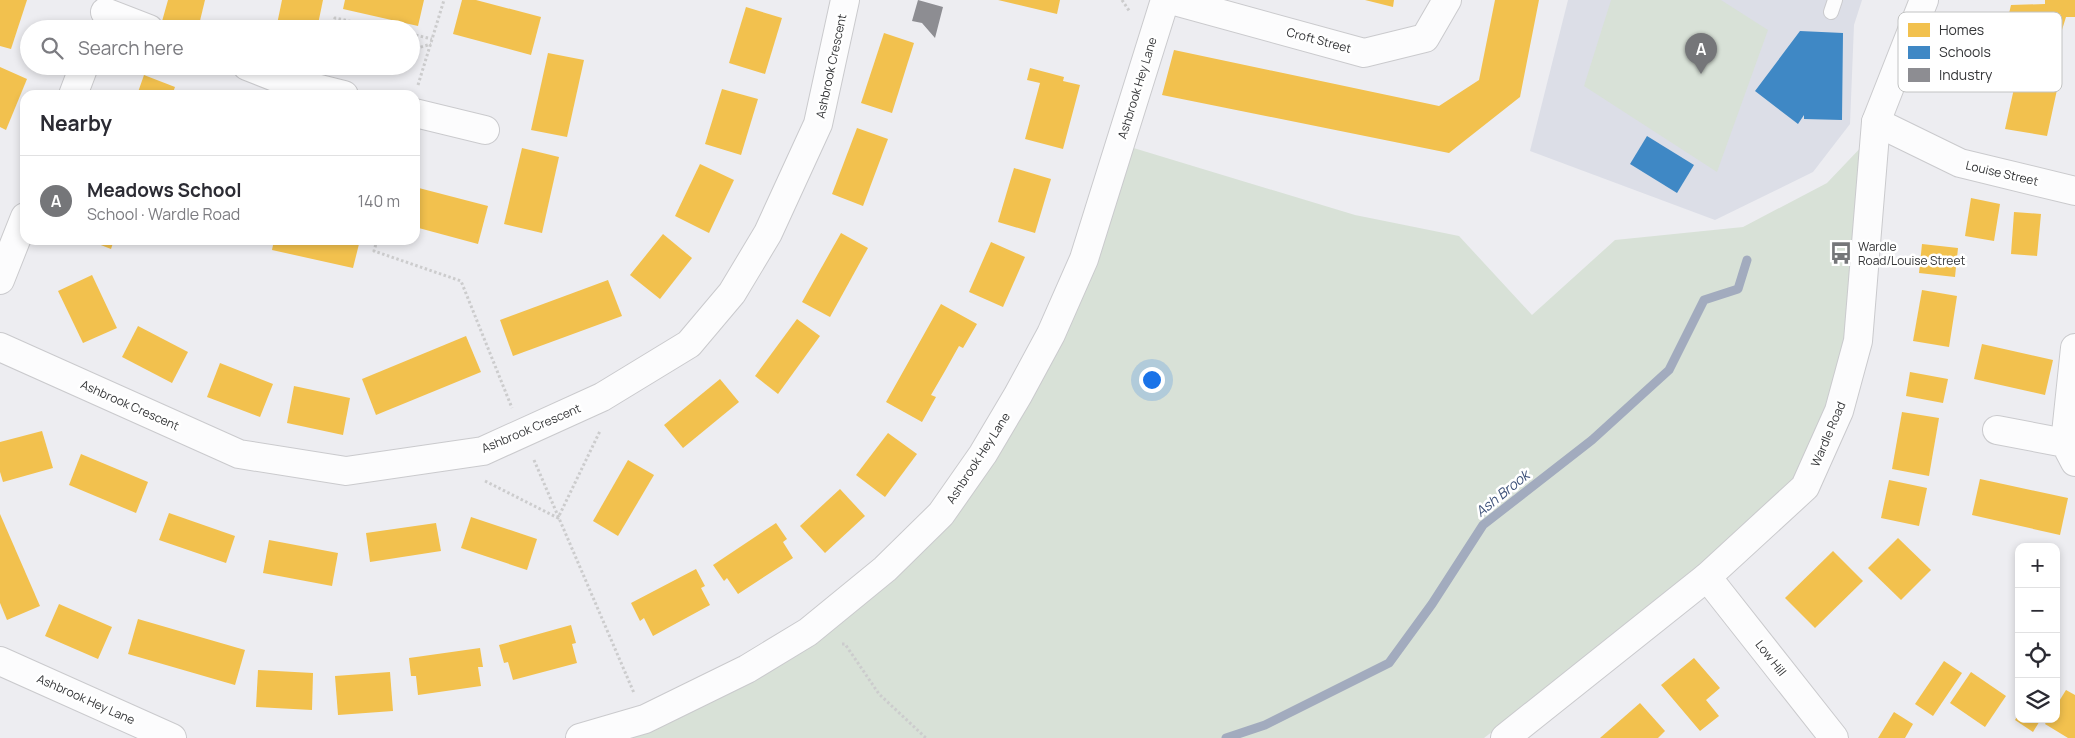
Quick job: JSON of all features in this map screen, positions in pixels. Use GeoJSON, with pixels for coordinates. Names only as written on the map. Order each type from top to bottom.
{"type":"FeatureCollection","features":[{"type":"Feature","properties":{"kind":"street","name":"Ashbrook Crescent"},"geometry":{"type":"LineString","coordinates":[[0,347],[240,454],[346,471],[483,450],[602,397],[689,344],[732,293],[768,233],[818,124],[845,0]]}},
{"type":"Feature","properties":{"kind":"street","name":"Ashbrook Hey Lane"},"geometry":{"type":"LineString","coordinates":[[580,738],[645,719],[747,669],[808,632],[885,569],[942,514],[983,454],[1018,395],[1051,334],[1084,259],[1165,0]]}},
{"type":"Feature","properties":{"kind":"street","name":"Croft Street"},"geometry":{"type":"LineString","coordinates":[[1171,0],[1364,53],[1425,38],[1446,0]]}},
{"type":"Feature","properties":{"kind":"street","name":"Wardle Road"},"geometry":{"type":"LineString","coordinates":[[1919,12],[1924,0]]}},
{"type":"Feature","properties":{"kind":"street"},"geometry":{"type":"LineString","coordinates":[[105,14],[122,20]]}},
{"type":"Feature","properties":{"kind":"street","name":"Wardle Road"},"geometry":{"type":"LineString","coordinates":[[1505,738],[1707,578],[1805,487],[1840,411],[1858,341],[1876,122],[1898,66]]}},
{"type":"Feature","properties":{"kind":"street"},"geometry":{"type":"LineString","coordinates":[[75,90],[81,75]]}},
{"type":"Feature","properties":{"kind":"street"},"geometry":{"type":"LineString","coordinates":[[270,75],[324,90]]}},
{"type":"Feature","properties":{"kind":"street"},"geometry":{"type":"LineString","coordinates":[[420,102],[485,130]]}},
{"type":"Feature","properties":{"kind":"street","name":"Louise Street"},"geometry":{"type":"LineString","coordinates":[[1876,122],[1960,163],[2075,191]]}},
{"type":"Feature","properties":{"kind":"street"},"geometry":{"type":"LineString","coordinates":[[0,280],[20,230]]}},
{"type":"Feature","properties":{"kind":"street"},"geometry":{"type":"LineString","coordinates":[[1997,430],[2070,452],[2075,348]]}},
{"type":"Feature","properties":{"kind":"street","name":"Low Hill"},"geometry":{"type":"LineString","coordinates":[[1707,578],[1834,738]]}},
{"type":"Feature","properties":{"kind":"street","name":"Ashbrook Hey Lane"},"geometry":{"type":"LineString","coordinates":[[0,661],[172,738]]}},
{"type":"Feature","properties":{"kind":"path"},"geometry":{"type":"LineString","coordinates":[[419,90],[444,0]]}},
{"type":"Feature","properties":{"kind":"path"},"geometry":{"type":"LineString","coordinates":[[420,36],[432,39]]}},
{"type":"Feature","properties":{"kind":"path"},"geometry":{"type":"LineString","coordinates":[[420,47],[431,44]]}},
{"type":"Feature","properties":{"kind":"path"},"geometry":{"type":"LineString","coordinates":[[376,245],[374,251],[461,281],[522,433],[645,719]]}},
{"type":"Feature","properties":{"kind":"path"},"geometry":{"type":"LineString","coordinates":[[558,518],[600,430]]}},
{"type":"Feature","properties":{"kind":"path"},"geometry":{"type":"LineString","coordinates":[[481,479],[558,518]]}},
{"type":"Feature","properties":{"kind":"path"},"geometry":{"type":"LineString","coordinates":[[808,632],[821,644],[845,644],[879,694],[926,738]]}},
{"type":"Feature","properties":{"kind":"shaded area"},"geometry":{"type":"Polygon","coordinates":[[[1568,0],[1862,0],[1854,25],[1850,124],[1813,172],[1715,220],[1530,151],[1568,0]]]}},
{"type":"Feature","properties":{"kind":"shaded area"},"geometry":{"type":"Polygon","coordinates":[[[1611,0],[1721,0],[1768,30],[1717,172],[1584,86],[1611,0]]]}},
{"type":"Feature","properties":{"kind":"shaded area"},"geometry":{"type":"Polygon","coordinates":[[[1867,141],[1849,341],[1827,411],[1796,481],[1700,572],[1484,738],[606,738],[747,679],[949,516],[1127,146],[1355,215],[1459,236],[1532,315],[1615,240],[1743,227],[1827,183],[1867,141]]]}},
{"type":"Feature","properties":{"kind":"building: Homes"},"geometry":{"type":"Polygon","coordinates":[[[0,0],[27,0],[11,49],[0,46],[0,0]]]}},
{"type":"Feature","properties":{"kind":"building: Homes"},"geometry":{"type":"Polygon","coordinates":[[[168,0],[205,0],[200,20],[162,20],[168,0]]]}},
{"type":"Feature","properties":{"kind":"building: Homes"},"geometry":{"type":"Polygon","coordinates":[[[282,0],[323,0],[319,20],[278,20],[282,0]]]}},
{"type":"Feature","properties":{"kind":"building: Homes"},"geometry":{"type":"Polygon","coordinates":[[[345,0],[424,0],[419,20],[392,20],[343,9],[345,0]]]}},
{"type":"Feature","properties":{"kind":"building: Homes"},"geometry":{"type":"Polygon","coordinates":[[[462,0],[476,0],[541,17],[531,55],[453,34],[462,0]]]}},
{"type":"Feature","properties":{"kind":"building: Homes"},"geometry":{"type":"Polygon","coordinates":[[[998,0],[1060,0],[1057,14],[998,0]]]}},
{"type":"Feature","properties":{"kind":"building: Homes"},"geometry":{"type":"Polygon","coordinates":[[[1365,0],[1394,0],[1393,7],[1365,0]]]}},
{"type":"Feature","properties":{"kind":"building: Homes"},"geometry":{"type":"Polygon","coordinates":[[[1495,0],[1539,0],[1520,97],[1449,153],[1162,95],[1174,50],[1439,106],[1479,80],[1495,0]]]}},
{"type":"Feature","properties":{"kind":"building: Homes"},"geometry":{"type":"Polygon","coordinates":[[[2045,0],[2075,0],[2075,17],[2066,17],[2062,30],[2062,12],[2009,12],[2011,5],[2045,4],[2045,0]]]}},
{"type":"Feature","properties":{"kind":"building: Homes"},"geometry":{"type":"Polygon","coordinates":[[[746,7],[782,18],[765,74],[729,63],[746,7]]]}},
{"type":"Feature","properties":{"kind":"building: Homes"},"geometry":{"type":"Polygon","coordinates":[[[884,33],[914,43],[892,113],[861,103],[884,33]]]}},
{"type":"Feature","properties":{"kind":"building: Homes"},"geometry":{"type":"Polygon","coordinates":[[[548,53],[584,60],[567,137],[531,130],[548,53]]]}},
{"type":"Feature","properties":{"kind":"building: Homes"},"geometry":{"type":"Polygon","coordinates":[[[0,67],[27,79],[22,90],[20,90],[20,96],[6,130],[0,127],[0,67]]]}},
{"type":"Feature","properties":{"kind":"building: Homes"},"geometry":{"type":"Polygon","coordinates":[[[1030,68],[1064,77],[1063,81],[1080,85],[1063,149],[1025,139],[1040,83],[1027,80],[1030,68]]]}},
{"type":"Feature","properties":{"kind":"building: Homes"},"geometry":{"type":"Polygon","coordinates":[[[144,75],[175,87],[174,90],[139,90],[144,75]]]}},
{"type":"Feature","properties":{"kind":"building: Homes"},"geometry":{"type":"Polygon","coordinates":[[[722,89],[758,99],[741,155],[705,144],[722,89]]]}},
{"type":"Feature","properties":{"kind":"building: Homes"},"geometry":{"type":"Polygon","coordinates":[[[2013,92],[2057,92],[2047,136],[2005,129],[2013,92]]]}},
{"type":"Feature","properties":{"kind":"building: Homes"},"geometry":{"type":"Polygon","coordinates":[[[857,128],[888,139],[863,206],[832,194],[857,128]]]}},
{"type":"Feature","properties":{"kind":"building: Homes"},"geometry":{"type":"Polygon","coordinates":[[[522,148],[559,157],[542,233],[504,224],[522,148]]]}},
{"type":"Feature","properties":{"kind":"building: Homes"},"geometry":{"type":"Polygon","coordinates":[[[700,164],[734,180],[709,233],[675,216],[700,164]]]}},
{"type":"Feature","properties":{"kind":"building: Homes"},"geometry":{"type":"Polygon","coordinates":[[[1014,168],[1051,179],[1035,233],[998,222],[1014,168]]]}},
{"type":"Feature","properties":{"kind":"building: Homes"},"geometry":{"type":"Polygon","coordinates":[[[420,188],[488,206],[478,244],[420,228],[420,188]]]}},
{"type":"Feature","properties":{"kind":"building: Homes"},"geometry":{"type":"Polygon","coordinates":[[[1971,198],[2000,204],[1994,241],[1965,236],[1971,198]]]}},
{"type":"Feature","properties":{"kind":"building: Homes"},"geometry":{"type":"Polygon","coordinates":[[[2014,212],[2041,214],[2037,256],[2011,254],[2014,212]]]}},
{"type":"Feature","properties":{"kind":"building: Homes"},"geometry":{"type":"Polygon","coordinates":[[[841,233],[868,248],[830,317],[802,302],[841,233]]]}},
{"type":"Feature","properties":{"kind":"building: Homes"},"geometry":{"type":"Polygon","coordinates":[[[663,234],[692,258],[660,299],[630,275],[663,234]]]}},
{"type":"Feature","properties":{"kind":"building: Homes"},"geometry":{"type":"Polygon","coordinates":[[[991,242],[1025,257],[1003,307],[969,292],[991,242]]]}},
{"type":"Feature","properties":{"kind":"building: Homes"},"geometry":{"type":"Polygon","coordinates":[[[1922,244],[1958,248],[1955,277],[1919,273],[1922,244]]]}},
{"type":"Feature","properties":{"kind":"building: Homes"},"geometry":{"type":"Polygon","coordinates":[[[101,245],[112,245],[111,249],[101,245]]]}},
{"type":"Feature","properties":{"kind":"building: Homes"},"geometry":{"type":"Polygon","coordinates":[[[273,245],[359,245],[353,268],[272,250],[273,245]]]}},
{"type":"Feature","properties":{"kind":"building: Homes"},"geometry":{"type":"Polygon","coordinates":[[[92,275],[117,328],[83,343],[58,291],[92,275]]]}},
{"type":"Feature","properties":{"kind":"building: Homes"},"geometry":{"type":"Polygon","coordinates":[[[608,280],[622,316],[513,356],[500,320],[608,280]]]}},
{"type":"Feature","properties":{"kind":"building: Homes"},"geometry":{"type":"Polygon","coordinates":[[[1922,290],[1957,296],[1949,347],[1913,341],[1922,290]]]}},
{"type":"Feature","properties":{"kind":"building: Homes"},"geometry":{"type":"Polygon","coordinates":[[[941,304],[977,324],[963,348],[959,346],[931,395],[936,397],[922,422],[886,402],[941,304]]]}},
{"type":"Feature","properties":{"kind":"building: Homes"},"geometry":{"type":"Polygon","coordinates":[[[797,319],[820,336],[778,394],[755,376],[797,319]]]}},
{"type":"Feature","properties":{"kind":"building: Homes"},"geometry":{"type":"Polygon","coordinates":[[[138,326],[188,352],[172,383],[122,357],[138,326]]]}},
{"type":"Feature","properties":{"kind":"building: Homes"},"geometry":{"type":"Polygon","coordinates":[[[466,336],[481,372],[376,415],[362,379],[466,336]]]}},
{"type":"Feature","properties":{"kind":"building: Homes"},"geometry":{"type":"Polygon","coordinates":[[[1982,344],[2053,360],[2045,395],[1974,379],[1982,344]]]}},
{"type":"Feature","properties":{"kind":"building: Homes"},"geometry":{"type":"Polygon","coordinates":[[[220,363],[273,384],[260,417],[207,397],[220,363]]]}},
{"type":"Feature","properties":{"kind":"building: Homes"},"geometry":{"type":"Polygon","coordinates":[[[1910,372],[1948,379],[1943,403],[1906,396],[1910,372]]]}},
{"type":"Feature","properties":{"kind":"building: Homes"},"geometry":{"type":"Polygon","coordinates":[[[720,379],[739,402],[683,448],[664,425],[720,379]]]}},
{"type":"Feature","properties":{"kind":"building: Homes"},"geometry":{"type":"Polygon","coordinates":[[[294,386],[350,398],[343,435],[287,423],[294,386]]]}},
{"type":"Feature","properties":{"kind":"building: Homes"},"geometry":{"type":"Polygon","coordinates":[[[1902,412],[1939,418],[1929,476],[1892,469],[1902,412]]]}},
{"type":"Feature","properties":{"kind":"building: Homes"},"geometry":{"type":"Polygon","coordinates":[[[42,431],[53,468],[3,482],[0,472],[0,442],[42,431]]]}},
{"type":"Feature","properties":{"kind":"building: Homes"},"geometry":{"type":"Polygon","coordinates":[[[888,433],[917,454],[885,497],[856,475],[888,433]]]}},
{"type":"Feature","properties":{"kind":"building: Homes"},"geometry":{"type":"Polygon","coordinates":[[[81,454],[148,482],[136,513],[69,485],[81,454]]]}},
{"type":"Feature","properties":{"kind":"building: Homes"},"geometry":{"type":"Polygon","coordinates":[[[628,460],[654,475],[618,536],[593,521],[628,460]]]}},
{"type":"Feature","properties":{"kind":"building: Homes"},"geometry":{"type":"Polygon","coordinates":[[[1980,479],[2068,498],[2060,535],[1972,515],[1980,479]]]}},
{"type":"Feature","properties":{"kind":"building: Homes"},"geometry":{"type":"Polygon","coordinates":[[[1889,480],[1927,488],[1919,526],[1881,518],[1889,480]]]}},
{"type":"Feature","properties":{"kind":"building: Homes"},"geometry":{"type":"Polygon","coordinates":[[[840,489],[865,516],[825,553],[800,526],[840,489]]]}},
{"type":"Feature","properties":{"kind":"building: Homes"},"geometry":{"type":"Polygon","coordinates":[[[169,513],[235,536],[226,563],[159,540],[169,513]]]}},
{"type":"Feature","properties":{"kind":"building: Homes"},"geometry":{"type":"Polygon","coordinates":[[[0,514],[40,606],[7,620],[0,603],[0,514]]]}},
{"type":"Feature","properties":{"kind":"building: Homes"},"geometry":{"type":"Polygon","coordinates":[[[471,517],[537,539],[527,570],[461,548],[471,517]]]}},
{"type":"Feature","properties":{"kind":"building: Homes"},"geometry":{"type":"Polygon","coordinates":[[[436,523],[441,551],[370,562],[366,533],[436,523]]]}},
{"type":"Feature","properties":{"kind":"building: Homes"},"geometry":{"type":"Polygon","coordinates":[[[776,523],[787,539],[783,542],[793,558],[738,594],[727,578],[724,581],[713,565],[776,523]]]}},
{"type":"Feature","properties":{"kind":"building: Homes"},"geometry":{"type":"Polygon","coordinates":[[[1898,538],[1931,570],[1901,600],[1868,568],[1898,538]]]}},
{"type":"Feature","properties":{"kind":"building: Homes"},"geometry":{"type":"Polygon","coordinates":[[[269,540],[338,553],[332,586],[263,573],[269,540]]]}},
{"type":"Feature","properties":{"kind":"building: Homes"},"geometry":{"type":"Polygon","coordinates":[[[1833,551],[1863,581],[1815,628],[1785,598],[1833,551]]]}},
{"type":"Feature","properties":{"kind":"building: Homes"},"geometry":{"type":"Polygon","coordinates":[[[696,569],[705,586],[701,588],[710,605],[653,636],[644,618],[640,621],[631,603],[696,569]]]}},
{"type":"Feature","properties":{"kind":"building: Homes"},"geometry":{"type":"Polygon","coordinates":[[[59,604],[112,627],[98,659],[45,636],[59,604]]]}},
{"type":"Feature","properties":{"kind":"building: Homes"},"geometry":{"type":"Polygon","coordinates":[[[138,619],[245,650],[235,685],[128,654],[138,619]]]}},
{"type":"Feature","properties":{"kind":"building: Homes"},"geometry":{"type":"Polygon","coordinates":[[[571,625],[576,643],[572,644],[577,663],[513,680],[508,662],[504,663],[499,645],[571,625]]]}},
{"type":"Feature","properties":{"kind":"building: Homes"},"geometry":{"type":"Polygon","coordinates":[[[480,648],[483,667],[478,667],[481,686],[418,695],[416,676],[411,676],[409,658],[480,648]]]}},
{"type":"Feature","properties":{"kind":"building: Homes"},"geometry":{"type":"Polygon","coordinates":[[[1694,658],[1720,688],[1706,700],[1719,716],[1700,731],[1661,685],[1694,658]]]}},
{"type":"Feature","properties":{"kind":"building: Homes"},"geometry":{"type":"Polygon","coordinates":[[[1944,661],[1962,673],[1933,716],[1915,704],[1944,661]]]}},
{"type":"Feature","properties":{"kind":"building: Homes"},"geometry":{"type":"Polygon","coordinates":[[[258,670],[313,673],[312,710],[256,707],[258,670]]]}},
{"type":"Feature","properties":{"kind":"building: Homes"},"geometry":{"type":"Polygon","coordinates":[[[390,672],[393,711],[338,715],[335,676],[390,672]]]}},
{"type":"Feature","properties":{"kind":"building: Homes"},"geometry":{"type":"Polygon","coordinates":[[[1971,672],[2006,696],[1985,727],[1950,703],[1971,672]]]}},
{"type":"Feature","properties":{"kind":"building: Homes"},"geometry":{"type":"Polygon","coordinates":[[[2066,690],[2075,695],[2075,738],[2068,738],[2045,724],[2060,723],[2060,700],[2066,690]]]}},
{"type":"Feature","properties":{"kind":"building: Homes"},"geometry":{"type":"Polygon","coordinates":[[[1640,703],[1665,731],[1658,738],[1600,738],[1640,703]]]}},
{"type":"Feature","properties":{"kind":"building: Homes"},"geometry":{"type":"Polygon","coordinates":[[[1894,712],[1913,724],[1905,738],[1878,738],[1894,712]]]}},
{"type":"Feature","properties":{"kind":"building: Homes"},"geometry":{"type":"Polygon","coordinates":[[[2020,723],[2039,723],[2033,732],[2020,723]]]}},
{"type":"Feature","properties":{"kind":"building: Schools"},"geometry":{"type":"Polygon","coordinates":[[[1800,31],[1843,33],[1842,120],[1804,119],[1804,115],[1798,124],[1755,91],[1800,31]]]}},
{"type":"Feature","properties":{"kind":"building: Schools"},"geometry":{"type":"Polygon","coordinates":[[[1647,136],[1694,165],[1677,193],[1630,164],[1647,136]]]}},
{"type":"Feature","properties":{"kind":"building: Industry"},"geometry":{"type":"Polygon","coordinates":[[[918,0],[943,7],[935,38],[922,23],[912,21],[918,0]]]}},
{"type":"Feature","properties":{"kind":"waterway","name":"Ash Brook"},"geometry":{"type":"LineString","coordinates":[[1226,738],[1265,725],[1389,663],[1432,604],[1483,525],[1592,440],[1669,370],[1704,300],[1738,289],[1747,260]]}},
{"type":"Feature","properties":{"kind":"place","name":"Meadows School"},"geometry":{"type":"Point","coordinates":[1701,74]}},
{"type":"Feature","properties":{"kind":"place","name":"Wardle Road/Louise Street"},"geometry":{"type":"Point","coordinates":[1841,253]}}]}
